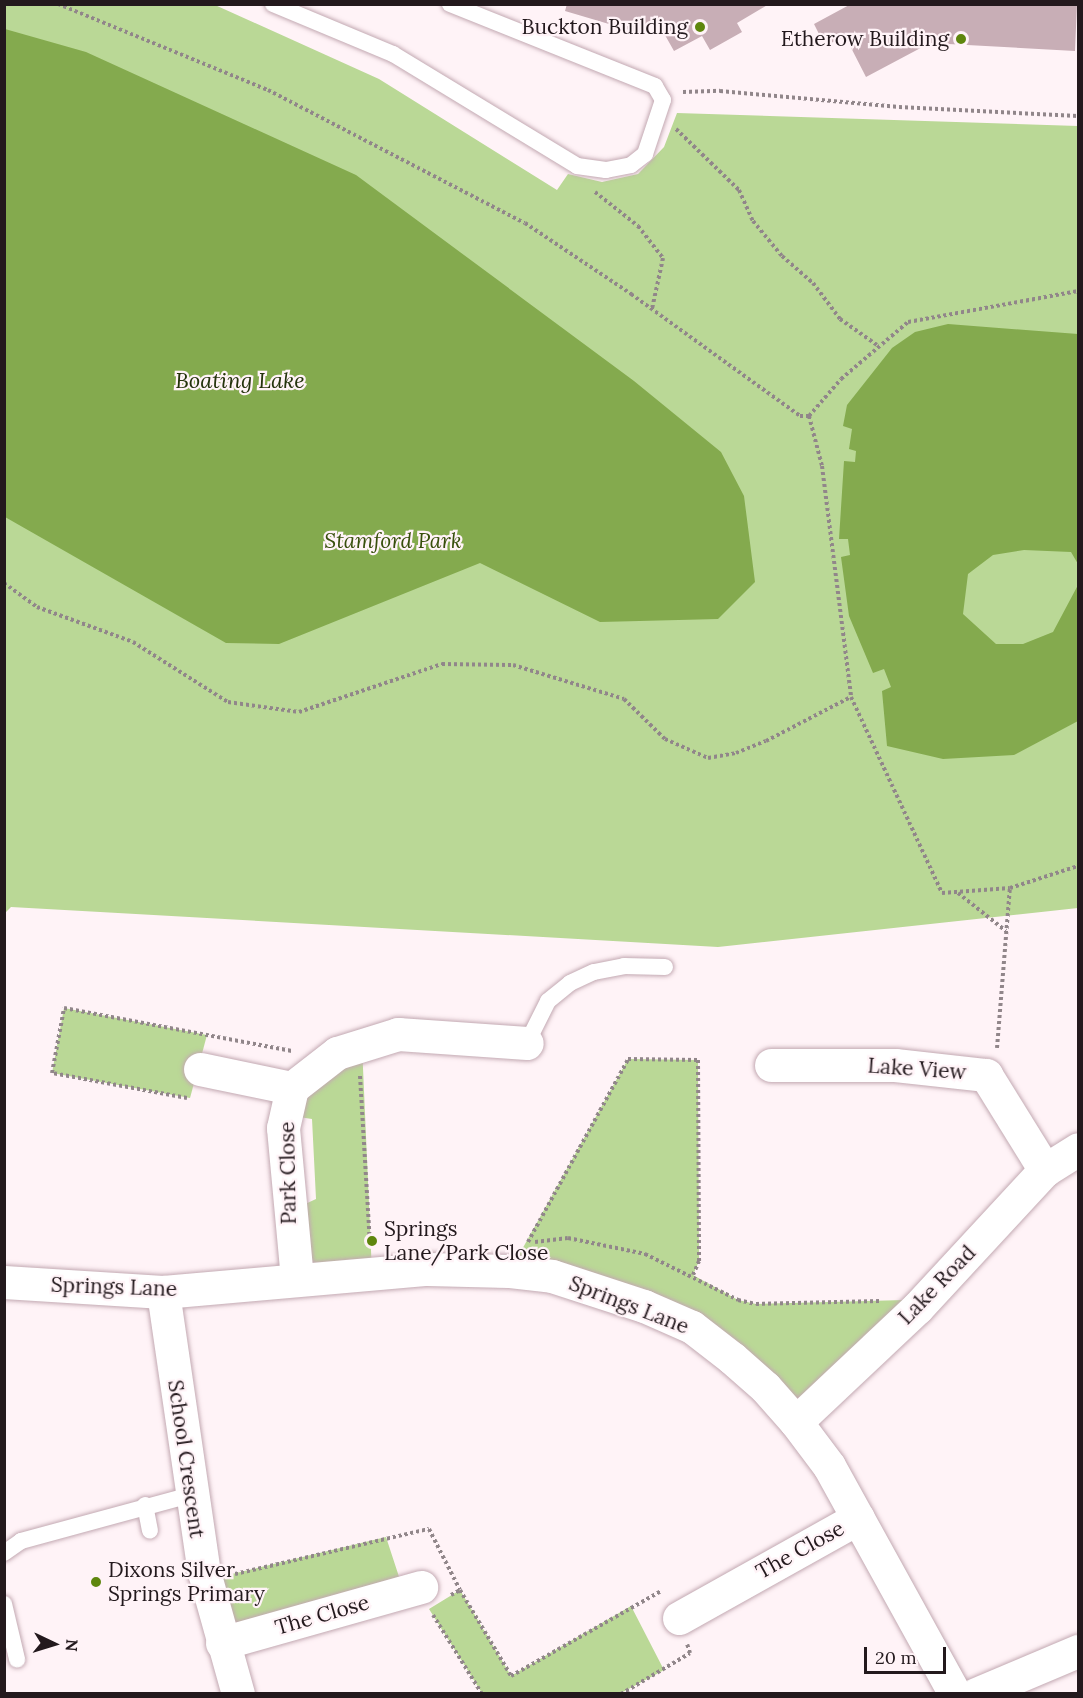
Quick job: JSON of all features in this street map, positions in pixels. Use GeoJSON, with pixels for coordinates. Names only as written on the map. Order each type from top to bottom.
{"type":"FeatureCollection","features":[{"type":"Feature","properties":{"kind":"street"},"geometry":{"type":"LineString","coordinates":[[200,1069],[292,1089],[337,1053],[399,1034],[527,1043]]}},
{"type":"Feature","properties":{"kind":"street","name":"Lake View"},"geometry":{"type":"LineString","coordinates":[[771,1065],[895,1065],[986,1075],[1045,1170]]}},
{"type":"Feature","properties":{"kind":"street","name":"Park Close"},"geometry":{"type":"LineString","coordinates":[[292,1089],[282,1128],[297,1279]]}},
{"type":"Feature","properties":{"kind":"street","name":"Lake Road"},"geometry":{"type":"LineString","coordinates":[[796,1422],[917,1308],[1045,1170],[1078,1149]]}},
{"type":"Feature","properties":{"kind":"street","name":"Springs Lane"},"geometry":{"type":"LineString","coordinates":[[4,1282],[163,1292],[427,1269],[510,1271],[552,1276],[602,1291],[692,1328],[765,1387],[796,1422],[829,1466],[956,1694]]}},
{"type":"Feature","properties":{"kind":"street","name":"School Crescent"},"geometry":{"type":"LineString","coordinates":[[163,1292],[190,1495],[204,1572],[237,1694]]}},
{"type":"Feature","properties":{"kind":"street","name":"The Close"},"geometry":{"type":"LineString","coordinates":[[679,1618],[858,1518]]}},
{"type":"Feature","properties":{"kind":"street","name":"The Close"},"geometry":{"type":"LineString","coordinates":[[222,1643],[425,1598]]}},
{"type":"Feature","properties":{"kind":"street"},"geometry":{"type":"LineString","coordinates":[[976,1694],[1078,1651]]}},
{"type":"Feature","properties":{"kind":"lane"},"geometry":{"type":"LineString","coordinates":[[273,4],[393,54],[577,166],[606,170],[631,165],[645,154],[662,100],[655,86],[450,4]]}},
{"type":"Feature","properties":{"kind":"lane"},"geometry":{"type":"LineString","coordinates":[[527,1043],[548,1000],[570,983],[594,972],[624,966],[665,967]]}},
{"type":"Feature","properties":{"kind":"lane"},"geometry":{"type":"LineString","coordinates":[[4,1553],[21,1541],[145,1505],[190,1495]]}},
{"type":"Feature","properties":{"kind":"lane"},"geometry":{"type":"LineString","coordinates":[[145,1505],[150,1531]]}},
{"type":"Feature","properties":{"kind":"lane"},"geometry":{"type":"LineString","coordinates":[[4,1604],[17,1659]]}},
{"type":"Feature","properties":{"kind":"path"},"geometry":{"type":"LineString","coordinates":[[58,4],[237,76],[363,138],[525,223],[652,309],[800,417],[809,416],[877,345],[908,322],[1078,291]]}},
{"type":"Feature","properties":{"kind":"path"},"geometry":{"type":"LineString","coordinates":[[877,345],[840,319],[813,283],[782,256],[753,220],[739,190],[684,140],[662,100],[720,91],[899,107],[1078,116]]}},
{"type":"Feature","properties":{"kind":"path"},"geometry":{"type":"LineString","coordinates":[[577,166],[592,189],[638,226],[663,258],[652,309]]}},
{"type":"Feature","properties":{"kind":"path"},"geometry":{"type":"LineString","coordinates":[[809,416],[822,466],[851,697],[942,893],[1010,888],[1078,866]]}},
{"type":"Feature","properties":{"kind":"path"},"geometry":{"type":"LineString","coordinates":[[4,583],[37,607],[133,642],[228,702],[299,712],[442,664],[513,665],[624,699],[665,739],[708,758],[736,753],[766,741],[851,697]]}},
{"type":"Feature","properties":{"kind":"path"},"geometry":{"type":"LineString","coordinates":[[986,1075],[996,1064],[1010,888]]}},
{"type":"Feature","properties":{"kind":"path"},"geometry":{"type":"LineString","coordinates":[[958,892],[1006,931]]}},
{"type":"Feature","properties":{"kind":"path"},"geometry":{"type":"LineString","coordinates":[[362,1045],[372,1273]]}},
{"type":"Feature","properties":{"kind":"path"},"geometry":{"type":"LineString","coordinates":[[510,1271],[529,1242],[628,1059],[698,1060],[699,1261],[693,1275]]}},
{"type":"Feature","properties":{"kind":"path"},"geometry":{"type":"LineString","coordinates":[[529,1242],[568,1238],[609,1244],[645,1254],[693,1275],[738,1300],[756,1304],[905,1300],[917,1308]]}},
{"type":"Feature","properties":{"kind":"path"},"geometry":{"type":"LineString","coordinates":[[204,1572],[224,1576],[429,1529],[460,1590],[511,1676],[663,1590],[679,1618],[690,1653],[621,1694]]}},
{"type":"Feature","properties":{"kind":"path"},"geometry":{"type":"LineString","coordinates":[[460,1590],[425,1598],[482,1694]]}},
{"type":"Feature","properties":{"kind":"green space","name":"Stamford Park"},"geometry":{"type":"Polygon","coordinates":[[[5,5],[215,5],[379,79],[557,190],[568,174],[602,182],[638,174],[664,147],[677,113],[1078,126],[1078,908],[718,947],[11,907],[5,913],[5,5]]]}},
{"type":"Feature","properties":{"kind":"green space"},"geometry":{"type":"Polygon","coordinates":[[[64,1008],[207,1035],[190,1098],[52,1073],[64,1008]]]}},
{"type":"Feature","properties":{"kind":"green space"},"geometry":{"type":"Polygon","coordinates":[[[362,1045],[372,1273],[297,1279],[288,1212],[316,1199],[312,1119],[286,1115],[362,1045]]]}},
{"type":"Feature","properties":{"kind":"green space"},"geometry":{"type":"Polygon","coordinates":[[[628,1059],[698,1060],[699,1261],[693,1275],[738,1300],[756,1304],[905,1300],[796,1422],[732,1358],[510,1271],[628,1059]]]}},
{"type":"Feature","properties":{"kind":"green space"},"geometry":{"type":"Polygon","coordinates":[[[386,1537],[404,1592],[222,1643],[204,1572],[224,1576],[386,1537]]]}},
{"type":"Feature","properties":{"kind":"green space"},"geometry":{"type":"Polygon","coordinates":[[[460,1590],[511,1676],[631,1606],[664,1670],[621,1693],[482,1693],[429,1609],[460,1590]]]}},
{"type":"Feature","properties":{"kind":"water","name":"Boating Lake"},"geometry":{"type":"Polygon","coordinates":[[[5,29],[86,52],[356,175],[634,381],[721,452],[744,496],[755,582],[718,619],[600,622],[480,563],[279,644],[226,643],[5,517],[5,29]]]}},
{"type":"Feature","properties":{"kind":"water"},"geometry":{"type":"Polygon","coordinates":[[[948,324],[1078,334],[1078,564],[1071,552],[1024,550],[993,555],[968,574],[963,614],[996,644],[1023,644],[1053,632],[1078,585],[1078,721],[1014,755],[943,759],[887,746],[882,691],[891,687],[884,669],[873,673],[849,616],[841,557],[850,555],[848,539],[839,539],[844,461],[855,462],[856,451],[849,449],[852,429],[843,426],[847,405],[892,348],[915,332],[948,324]]]}},
{"type":"Feature","properties":{"kind":"building","name":"Buckton Building"},"geometry":{"type":"Polygon","coordinates":[[[567,4],[769,4],[737,23],[742,32],[710,50],[702,36],[674,51],[657,21],[636,32],[565,11],[567,4]]]}},
{"type":"Feature","properties":{"kind":"building","name":"Etherow Building"},"geometry":{"type":"Polygon","coordinates":[[[851,4],[1077,4],[1075,51],[930,43],[866,77],[845,36],[825,46],[814,24],[851,4]]]}},
{"type":"Feature","properties":{"kind":"place","name":"Buckton Building"},"geometry":{"type":"Point","coordinates":[700,27]}},
{"type":"Feature","properties":{"kind":"place","name":"Etherow Building"},"geometry":{"type":"Point","coordinates":[961,39]}},
{"type":"Feature","properties":{"kind":"place","name":"Springs Lane/Park Close"},"geometry":{"type":"Point","coordinates":[372,1241]}},
{"type":"Feature","properties":{"kind":"place","name":"Dixons Silver Springs Primary"},"geometry":{"type":"Point","coordinates":[96,1582]}}]}
